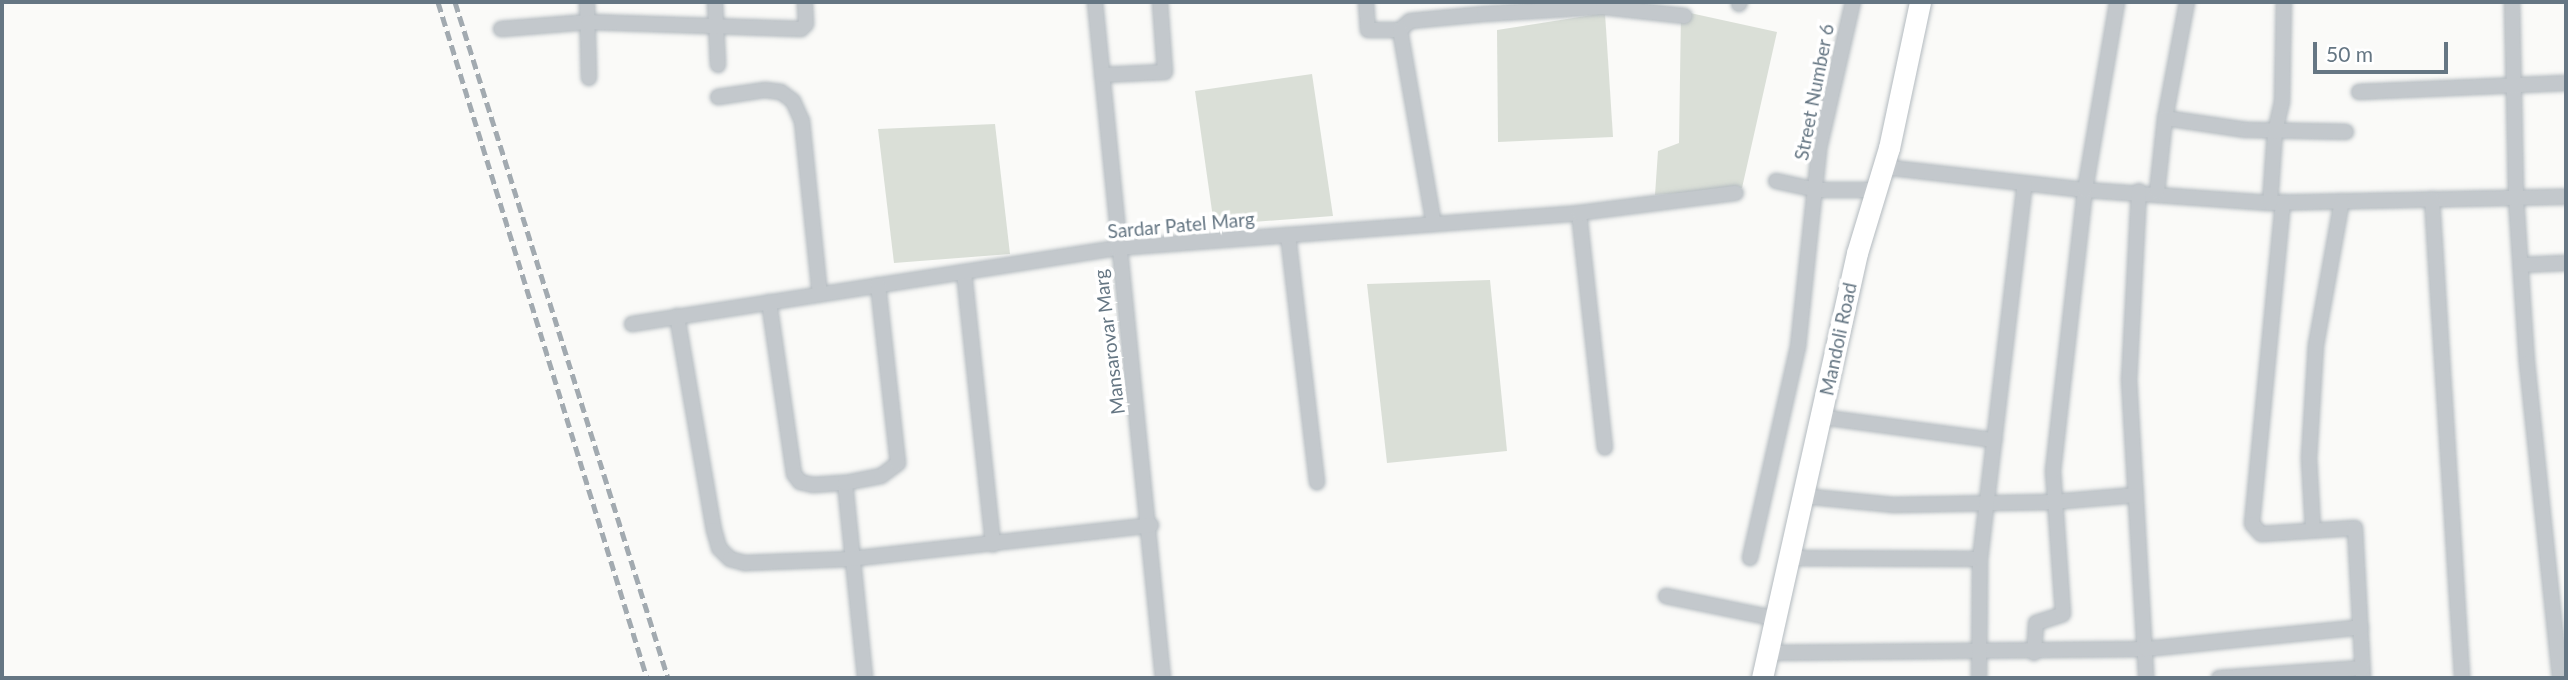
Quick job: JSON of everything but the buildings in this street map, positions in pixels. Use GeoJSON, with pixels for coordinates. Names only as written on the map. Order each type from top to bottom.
{"type":"FeatureCollection","features":[{"type":"Feature","properties":{"kind":"street"},"geometry":{"type":"LineString","coordinates":[[587,2],[589,78]]}},
{"type":"Feature","properties":{"kind":"street"},"geometry":{"type":"LineString","coordinates":[[715,2],[718,65]]}},
{"type":"Feature","properties":{"kind":"street"},"geometry":{"type":"LineString","coordinates":[[501,29],[588,22],[716,29],[804,28],[805,2]]}},
{"type":"Feature","properties":{"kind":"street","name":"Mansarovar Marg"},"geometry":{"type":"LineString","coordinates":[[1095,2],[1117,248],[1151,526],[1163,678]]}},
{"type":"Feature","properties":{"kind":"street"},"geometry":{"type":"LineString","coordinates":[[1102,75],[1165,72],[1160,2]]}},
{"type":"Feature","properties":{"kind":"street"},"geometry":{"type":"LineString","coordinates":[[1366,2],[1368,30],[1400,30],[1410,21],[1523,10],[1603,7],[1685,16]]}},
{"type":"Feature","properties":{"kind":"street","name":"Street Number 6"},"geometry":{"type":"LineString","coordinates":[[1750,558],[1798,347],[1817,190],[1819,149],[1853,2]]}},
{"type":"Feature","properties":{"kind":"street","name":"Mandoli Road"},"geometry":{"type":"LineString","coordinates":[[1762,678],[1786,558],[1874,190],[1883,167],[1920,2]]}},
{"type":"Feature","properties":{"kind":"street"},"geometry":{"type":"LineString","coordinates":[[2034,653],[2036,623],[2063,614],[2053,502],[2056,435],[2085,190],[2117,2]]}},
{"type":"Feature","properties":{"kind":"street"},"geometry":{"type":"LineString","coordinates":[[2157,192],[2165,118],[2187,2]]}},
{"type":"Feature","properties":{"kind":"street"},"geometry":{"type":"LineString","coordinates":[[2219,678],[2363,673],[2355,528],[2261,534],[2252,524],[2276,203],[2275,132],[2282,102],[2284,2]]}},
{"type":"Feature","properties":{"kind":"street"},"geometry":{"type":"LineString","coordinates":[[2512,2],[2516,198],[2560,678]]}},
{"type":"Feature","properties":{"kind":"street"},"geometry":{"type":"LineString","coordinates":[[1400,30],[1434,224]]}},
{"type":"Feature","properties":{"kind":"street"},"geometry":{"type":"LineString","coordinates":[[2359,92],[2566,83]]}},
{"type":"Feature","properties":{"kind":"street"},"geometry":{"type":"LineString","coordinates":[[718,97],[765,90],[781,92],[793,100],[802,121],[820,294]]}},
{"type":"Feature","properties":{"kind":"street"},"geometry":{"type":"LineString","coordinates":[[2165,118],[2275,132],[2346,132]]}},
{"type":"Feature","properties":{"kind":"street"},"geometry":{"type":"LineString","coordinates":[[1883,167],[2085,190],[2157,192],[2276,203],[2566,197]]}},
{"type":"Feature","properties":{"kind":"street"},"geometry":{"type":"LineString","coordinates":[[1776,181],[1817,190],[1874,190]]}},
{"type":"Feature","properties":{"kind":"street"},"geometry":{"type":"LineString","coordinates":[[1979,678],[1980,559],[2025,184]]}},
{"type":"Feature","properties":{"kind":"street"},"geometry":{"type":"LineString","coordinates":[[2139,191],[2129,379],[2146,678]]}},
{"type":"Feature","properties":{"kind":"street","name":"Sardar Patel Marg"},"geometry":{"type":"LineString","coordinates":[[632,324],[1117,248],[1579,213],[1736,193]]}},
{"type":"Feature","properties":{"kind":"street"},"geometry":{"type":"LineString","coordinates":[[2432,200],[2462,678]]}},
{"type":"Feature","properties":{"kind":"street"},"geometry":{"type":"LineString","coordinates":[[2313,530],[2309,458],[2316,345],[2342,201]]}},
{"type":"Feature","properties":{"kind":"street"},"geometry":{"type":"LineString","coordinates":[[1579,213],[1605,448]]}},
{"type":"Feature","properties":{"kind":"street"},"geometry":{"type":"LineString","coordinates":[[1288,235],[1317,482]]}},
{"type":"Feature","properties":{"kind":"street"},"geometry":{"type":"LineString","coordinates":[[2521,265],[2566,263]]}},
{"type":"Feature","properties":{"kind":"street"},"geometry":{"type":"LineString","coordinates":[[964,272],[993,544]]}},
{"type":"Feature","properties":{"kind":"street"},"geometry":{"type":"LineString","coordinates":[[769,302],[794,474],[800,482],[813,485],[845,482],[881,476],[898,463],[878,285]]}},
{"type":"Feature","properties":{"kind":"street"},"geometry":{"type":"LineString","coordinates":[[677,316],[719,548],[730,559],[745,563],[850,559],[1151,526]]}},
{"type":"Feature","properties":{"kind":"street"},"geometry":{"type":"LineString","coordinates":[[1821,417],[1994,440]]}},
{"type":"Feature","properties":{"kind":"street"},"geometry":{"type":"LineString","coordinates":[[845,482],[850,559],[865,678]]}},
{"type":"Feature","properties":{"kind":"street"},"geometry":{"type":"LineString","coordinates":[[1802,496],[1893,506],[2053,502],[2136,495]]}},
{"type":"Feature","properties":{"kind":"street"},"geometry":{"type":"LineString","coordinates":[[1786,558],[1980,559]]}},
{"type":"Feature","properties":{"kind":"street"},"geometry":{"type":"LineString","coordinates":[[1666,596],[1773,618]]}},
{"type":"Feature","properties":{"kind":"street"},"geometry":{"type":"LineString","coordinates":[[1766,653],[2034,653],[2146,649],[2361,627]]}},
{"type":"Feature","properties":{"kind":"shaded area"},"geometry":{"type":"Polygon","coordinates":[[[1681,11],[1777,32],[1742,188],[1655,195],[1658,151],[1679,143],[1681,11]]]}},
{"type":"Feature","properties":{"kind":"shaded area"},"geometry":{"type":"Polygon","coordinates":[[[1605,13],[1613,137],[1498,142],[1497,30],[1605,13]]]}},
{"type":"Feature","properties":{"kind":"shaded area"},"geometry":{"type":"Polygon","coordinates":[[[1312,74],[1333,216],[1214,225],[1195,91],[1312,74]]]}},
{"type":"Feature","properties":{"kind":"shaded area"},"geometry":{"type":"Polygon","coordinates":[[[995,124],[1010,254],[894,263],[878,129],[995,124]]]}},
{"type":"Feature","properties":{"kind":"shaded area"},"geometry":{"type":"Polygon","coordinates":[[[1490,280],[1507,451],[1387,463],[1367,284],[1490,280]]]}},
{"type":"Feature","properties":{"kind":"railway"},"geometry":{"type":"LineString","coordinates":[[438,2],[647,678]]}},
{"type":"Feature","properties":{"kind":"railway"},"geometry":{"type":"LineString","coordinates":[[455,2],[668,678]]}}]}
